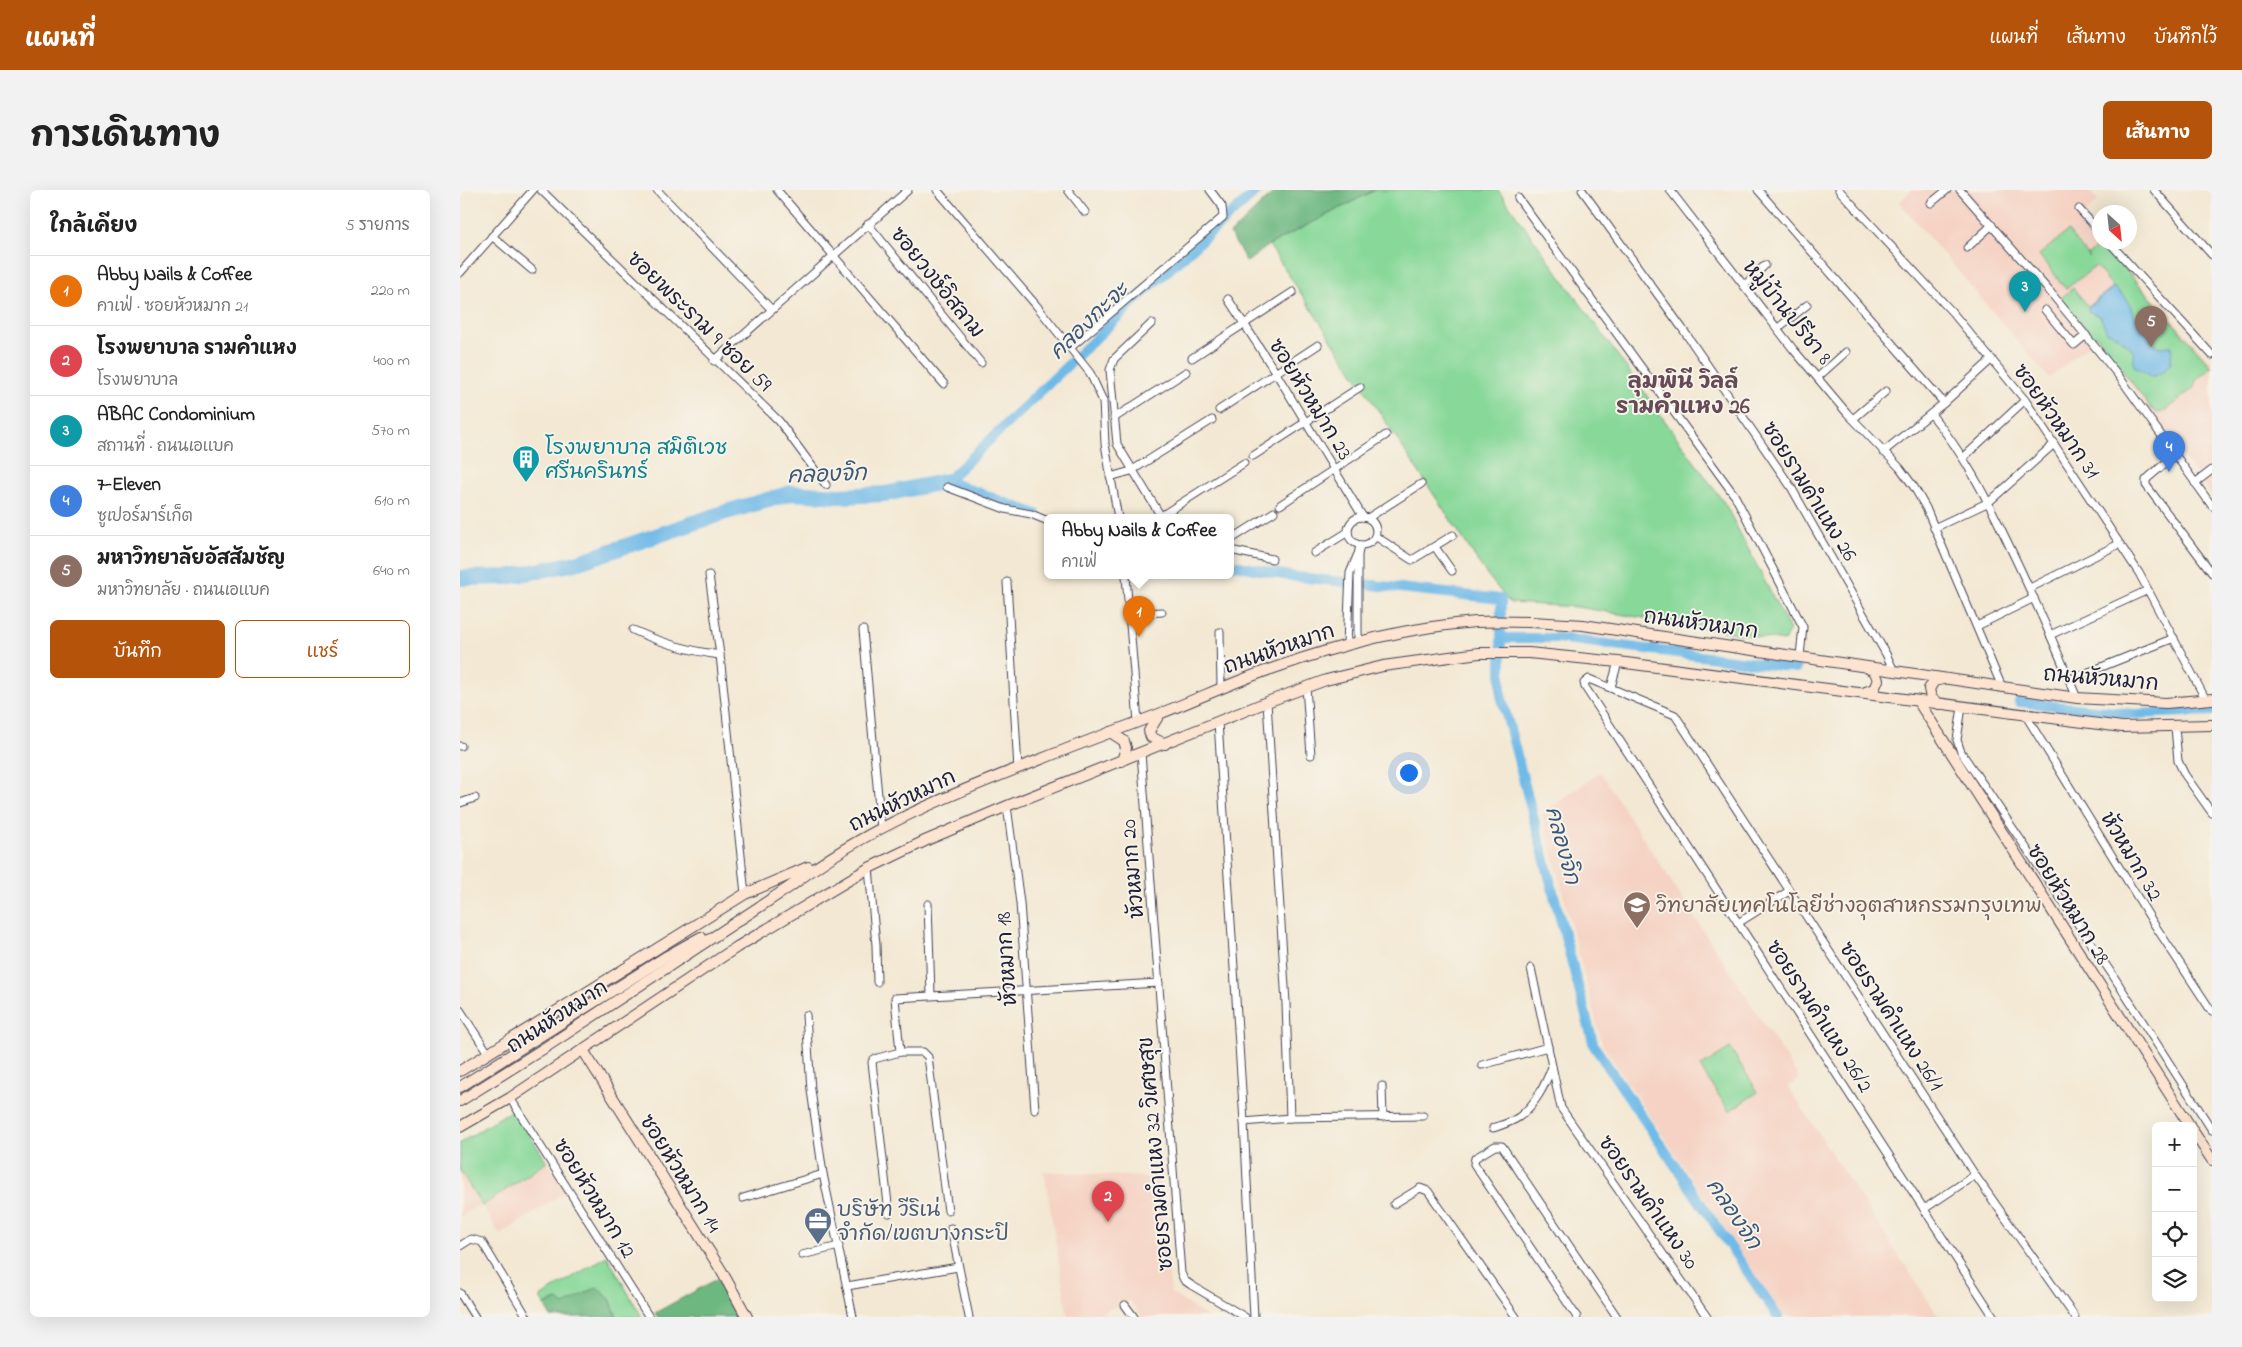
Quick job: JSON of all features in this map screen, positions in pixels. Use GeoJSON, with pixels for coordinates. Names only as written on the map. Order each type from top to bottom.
{"type":"FeatureCollection","features":[{"type":"Feature","properties":{"kind":"main road","name":"ถนนหัวหมาก"},"geometry":{"type":"LineString","coordinates":[[460,1100],[546,1047],[790,886],[820,862],[881,830],[927,807],[1110,732],[1160,714],[1273,668],[1347,644],[1438,627],[1478,622],[1543,622],[1583,625],[2077,698],[2166,703],[2209,700]]}},
{"type":"Feature","properties":{"kind":"main road","name":"ถนนหัวหมาก"},"geometry":{"type":"LineString","coordinates":[[460,1127],[510,1098],[770,927],[869,868],[927,840],[1007,806],[1267,702],[1326,680],[1383,666],[1479,653],[1547,654],[2122,727],[2211,728]]}},
{"type":"Feature","properties":{"kind":"main road"},"geometry":{"type":"LineString","coordinates":[[1861,694],[1874,689],[1878,680],[1875,672],[1866,666]]}},
{"type":"Feature","properties":{"kind":"main road"},"geometry":{"type":"LineString","coordinates":[[1940,704],[1931,698],[1929,689],[1934,681],[1945,678]]}},
{"type":"Feature","properties":{"kind":"main road","name":"ซอยหัวหมาก 28"},"geometry":{"type":"LineString","coordinates":[[1918,701],[2187,1122]]}},
{"type":"Feature","properties":{"kind":"main road"},"geometry":{"type":"LineString","coordinates":[[1160,714],[1149,731],[1150,737],[1164,744]]}},
{"type":"Feature","properties":{"kind":"main road"},"geometry":{"type":"LineString","coordinates":[[1110,732],[1124,741],[1126,748],[1122,761]]}},
{"type":"Feature","properties":{"kind":"main road"},"geometry":{"type":"LineString","coordinates":[[460,1071],[745,894],[820,862]]}},
{"type":"Feature","properties":{"kind":"main road"},"geometry":{"type":"LineString","coordinates":[[460,1087],[667,956],[707,934],[730,925]]}},
{"type":"Feature","properties":{"kind":"main road","name":"ซอยหัวหมาก 14"},"geometry":{"type":"LineString","coordinates":[[582,1050],[721,1270],[747,1317]]}},
{"type":"Feature","properties":{"kind":"main road"},"geometry":{"type":"LineString","coordinates":[[2197,1137],[2212,1160]]}},
{"type":"Feature","properties":{"kind":"street"},"geometry":{"type":"LineString","coordinates":[[460,273],[533,190]]}},
{"type":"Feature","properties":{"kind":"street","name":"ซอยพระราม 9 ซอย 59"},"geometry":{"type":"LineString","coordinates":[[541,190],[714,361],[778,421],[826,485]]}},
{"type":"Feature","properties":{"kind":"street"},"geometry":{"type":"LineString","coordinates":[[657,190],[772,310]]}},
{"type":"Feature","properties":{"kind":"street"},"geometry":{"type":"LineString","coordinates":[[777,190],[944,384]]}},
{"type":"Feature","properties":{"kind":"street"},"geometry":{"type":"LineString","coordinates":[[714,361],[908,190]]}},
{"type":"Feature","properties":{"kind":"street"},"geometry":{"type":"LineString","coordinates":[[937,190],[1036,305],[1090,373],[1103,401],[1105,444],[1117,514]]}},
{"type":"Feature","properties":{"kind":"street"},"geometry":{"type":"LineString","coordinates":[[1068,190],[1085,212]]}},
{"type":"Feature","properties":{"kind":"street"},"geometry":{"type":"LineString","coordinates":[[1071,350],[1223,217],[1222,206],[1210,190]]}},
{"type":"Feature","properties":{"kind":"street","name":"ซอยรามคำแหง 26"},"geometry":{"type":"LineString","coordinates":[[1582,190],[1682,328],[1790,487],[1883,647],[1894,671]]}},
{"type":"Feature","properties":{"kind":"street","name":"หมู่บ้านปรีชา 8"},"geometry":{"type":"LineString","coordinates":[[1670,190],[1793,349],[1853,419],[1900,468],[1914,487],[1934,528],[2002,687]]}},
{"type":"Feature","properties":{"kind":"street"},"geometry":{"type":"LineString","coordinates":[[1758,190],[1944,403]]}},
{"type":"Feature","properties":{"kind":"street","name":"ซอยหัวหมาก 31"},"geometry":{"type":"LineString","coordinates":[[1839,190],[1952,312],[2025,400],[2148,590],[2209,700]]}},
{"type":"Feature","properties":{"kind":"street"},"geometry":{"type":"LineString","coordinates":[[1932,203],[1947,190]]}},
{"type":"Feature","properties":{"kind":"street"},"geometry":{"type":"LineString","coordinates":[[1960,190],[2051,292],[2118,375],[2212,506]]}},
{"type":"Feature","properties":{"kind":"street"},"geometry":{"type":"LineString","coordinates":[[2154,190],[2212,255]]}},
{"type":"Feature","properties":{"kind":"street"},"geometry":{"type":"LineString","coordinates":[[1518,198],[1735,496],[1803,628],[1800,656]]}},
{"type":"Feature","properties":{"kind":"street"},"geometry":{"type":"LineString","coordinates":[[2078,209],[2092,224]]}},
{"type":"Feature","properties":{"kind":"street","name":"ซอยวงษ์อิสลาม"},"geometry":{"type":"LineString","coordinates":[[868,224],[980,363]]}},
{"type":"Feature","properties":{"kind":"street"},"geometry":{"type":"LineString","coordinates":[[1967,248],[1992,225]]}},
{"type":"Feature","properties":{"kind":"street"},"geometry":{"type":"LineString","coordinates":[[492,236],[532,270]]}},
{"type":"Feature","properties":{"kind":"street"},"geometry":{"type":"LineString","coordinates":[[2116,250],[2212,355]]}},
{"type":"Feature","properties":{"kind":"street"},"geometry":{"type":"LineString","coordinates":[[1744,286],[1765,265]]}},
{"type":"Feature","properties":{"kind":"street"},"geometry":{"type":"LineString","coordinates":[[1192,358],[1293,292]]}},
{"type":"Feature","properties":{"kind":"street","name":"ซอยหัวหมาก 23"},"geometry":{"type":"LineString","coordinates":[[1228,299],[1365,517],[1376,528],[1375,536]]}},
{"type":"Feature","properties":{"kind":"street"},"geometry":{"type":"LineString","coordinates":[[1778,328],[1807,305]]}},
{"type":"Feature","properties":{"kind":"street"},"geometry":{"type":"LineString","coordinates":[[2045,310],[2074,344],[2086,335]]}},
{"type":"Feature","properties":{"kind":"street"},"geometry":{"type":"LineString","coordinates":[[1152,323],[1111,363],[1116,444],[1159,514]]}},
{"type":"Feature","properties":{"kind":"street"},"geometry":{"type":"LineString","coordinates":[[1220,410],[1318,345]]}},
{"type":"Feature","properties":{"kind":"street"},"geometry":{"type":"LineString","coordinates":[[1818,377],[1846,352]]}},
{"type":"Feature","properties":{"kind":"street"},"geometry":{"type":"LineString","coordinates":[[1883,452],[1944,403],[1992,359]]}},
{"type":"Feature","properties":{"kind":"street"},"geometry":{"type":"LineString","coordinates":[[1114,418],[1186,372]]}},
{"type":"Feature","properties":{"kind":"street"},"geometry":{"type":"LineString","coordinates":[[1253,456],[1360,387]]}},
{"type":"Feature","properties":{"kind":"street"},"geometry":{"type":"LineString","coordinates":[[1853,419],[1886,391]]}},
{"type":"Feature","properties":{"kind":"street"},"geometry":{"type":"LineString","coordinates":[[1964,457],[2025,400]]}},
{"type":"Feature","properties":{"kind":"street"},"geometry":{"type":"LineString","coordinates":[[1931,414],[1964,457],[1988,502],[2030,588],[2077,698]]}},
{"type":"Feature","properties":{"kind":"street"},"geometry":{"type":"LineString","coordinates":[[1110,477],[1131,471],[1212,420]]}},
{"type":"Feature","properties":{"kind":"street"},"geometry":{"type":"LineString","coordinates":[[1280,505],[1386,435]]}},
{"type":"Feature","properties":{"kind":"street"},"geometry":{"type":"LineString","coordinates":[[1934,528],[1988,502],[2054,444]]}},
{"type":"Feature","properties":{"kind":"street"},"geometry":{"type":"LineString","coordinates":[[2175,455],[2146,480],[2146,485],[2212,572]]}},
{"type":"Feature","properties":{"kind":"street"},"geometry":{"type":"LineString","coordinates":[[1166,514],[1244,463]]}},
{"type":"Feature","properties":{"kind":"street"},"geometry":{"type":"LineString","coordinates":[[2195,483],[2212,470]]}},
{"type":"Feature","properties":{"kind":"street"},"geometry":{"type":"LineString","coordinates":[[1421,484],[1365,517],[1354,519],[1348,532],[1352,540],[1360,545],[1369,543],[1375,536],[1412,560],[1453,535]]}},
{"type":"Feature","properties":{"kind":"street"},"geometry":{"type":"LineString","coordinates":[[947,487],[1005,509],[1044,519]]}},
{"type":"Feature","properties":{"kind":"street"},"geometry":{"type":"LineString","coordinates":[[1234,537],[1274,512]]}},
{"type":"Feature","properties":{"kind":"street"},"geometry":{"type":"LineString","coordinates":[[1314,553],[1348,532]]}},
{"type":"Feature","properties":{"kind":"street"},"geometry":{"type":"LineString","coordinates":[[2030,588],[2119,544]]}},
{"type":"Feature","properties":{"kind":"street"},"geometry":{"type":"LineString","coordinates":[[1347,644],[1350,573],[1360,545]]}},
{"type":"Feature","properties":{"kind":"street"},"geometry":{"type":"LineString","coordinates":[[1435,546],[1452,571]]}},
{"type":"Feature","properties":{"kind":"street"},"geometry":{"type":"LineString","coordinates":[[1234,551],[1272,560]]}},
{"type":"Feature","properties":{"kind":"street"},"geometry":{"type":"LineString","coordinates":[[1358,555],[1358,642]]}},
{"type":"Feature","properties":{"kind":"street"},"geometry":{"type":"LineString","coordinates":[[709,575],[720,655],[745,894]]}},
{"type":"Feature","properties":{"kind":"street"},"geometry":{"type":"LineString","coordinates":[[1126,579],[1138,722]]}},
{"type":"Feature","properties":{"kind":"street"},"geometry":{"type":"LineString","coordinates":[[1007,582],[1018,769]]}},
{"type":"Feature","properties":{"kind":"street"},"geometry":{"type":"LineString","coordinates":[[2050,634],[2148,590]]}},
{"type":"Feature","properties":{"kind":"street"},"geometry":{"type":"LineString","coordinates":[[1976,626],[2034,598]]}},
{"type":"Feature","properties":{"kind":"street"},"geometry":{"type":"LineString","coordinates":[[1129,614],[1162,612]]}},
{"type":"Feature","properties":{"kind":"street"},"geometry":{"type":"LineString","coordinates":[[633,630],[650,638],[690,650],[720,655]]}},
{"type":"Feature","properties":{"kind":"street"},"geometry":{"type":"LineString","coordinates":[[863,630],[881,830]]}},
{"type":"Feature","properties":{"kind":"street"},"geometry":{"type":"LineString","coordinates":[[1220,632],[1221,688]]}},
{"type":"Feature","properties":{"kind":"street"},"geometry":{"type":"LineString","coordinates":[[2069,680],[2174,638]]}},
{"type":"Feature","properties":{"kind":"street"},"geometry":{"type":"LineString","coordinates":[[1611,687],[1618,662]]}},
{"type":"Feature","properties":{"kind":"street","name":"ซอยรามคำแหง 26/2"},"geometry":{"type":"LineString","coordinates":[[1611,687],[1592,679],[1584,683],[1994,1317]]}},
{"type":"Feature","properties":{"kind":"street"},"geometry":{"type":"LineString","coordinates":[[1306,687],[1311,755]]}},
{"type":"Feature","properties":{"kind":"street","name":"ซอยรามคำแหง 26/1"},"geometry":{"type":"LineString","coordinates":[[1611,687],[1675,715],[1975,1175],[2076,1317]]}},
{"type":"Feature","properties":{"kind":"street"},"geometry":{"type":"LineString","coordinates":[[1267,702],[1286,1003],[1290,1118]]}},
{"type":"Feature","properties":{"kind":"street"},"geometry":{"type":"LineString","coordinates":[[1962,707],[1957,740],[1961,752],[2109,969],[2212,1130]]}},
{"type":"Feature","properties":{"kind":"street","name":"หัวหมาก 32"},"geometry":{"type":"LineString","coordinates":[[2026,716],[2154,924],[2212,1012]]}},
{"type":"Feature","properties":{"kind":"street"},"geometry":{"type":"LineString","coordinates":[[1218,722],[1244,1122],[1254,1317]]}},
{"type":"Feature","properties":{"kind":"street"},"geometry":{"type":"LineString","coordinates":[[2175,727],[2177,755],[2185,775],[2212,813]]}},
{"type":"Feature","properties":{"kind":"street","name":"หัวหมาก 20"},"geometry":{"type":"LineString","coordinates":[[1141,753],[1158,983]]}},
{"type":"Feature","properties":{"kind":"street"},"geometry":{"type":"LineString","coordinates":[[460,803],[475,798]]}},
{"type":"Feature","properties":{"kind":"street","name":"หัวหมาก 18"},"geometry":{"type":"LineString","coordinates":[[1007,806],[1020,903],[1035,1110]]}},
{"type":"Feature","properties":{"kind":"street"},"geometry":{"type":"LineString","coordinates":[[869,868],[878,982]]}},
{"type":"Feature","properties":{"kind":"street"},"geometry":{"type":"LineString","coordinates":[[1738,923],[1789,891]]}},
{"type":"Feature","properties":{"kind":"street"},"geometry":{"type":"LineString","coordinates":[[928,904],[931,996]]}},
{"type":"Feature","properties":{"kind":"street"},"geometry":{"type":"LineString","coordinates":[[1493,1128],[1519,1117],[1544,1090],[1552,1066],[1531,968]]}},
{"type":"Feature","properties":{"kind":"street"},"geometry":{"type":"LineString","coordinates":[[900,1052],[895,998],[1158,983]]}},
{"type":"Feature","properties":{"kind":"street","name":"ซอยรามคำแหง 32 วิเศษสุข"},"geometry":{"type":"LineString","coordinates":[[1158,983],[1180,1273],[1184,1280],[1191,1285],[1245,1317]]}},
{"type":"Feature","properties":{"kind":"street"},"geometry":{"type":"LineString","coordinates":[[460,1010],[488,1053]]}},
{"type":"Feature","properties":{"kind":"street"},"geometry":{"type":"LineString","coordinates":[[806,1016],[811,1090],[823,1174],[852,1317]]}},
{"type":"Feature","properties":{"kind":"street"},"geometry":{"type":"LineString","coordinates":[[1482,1065],[1548,1047]]}},
{"type":"Feature","properties":{"kind":"street"},"geometry":{"type":"LineString","coordinates":[[890,1213],[872,1062],[874,1059],[900,1052],[923,1052],[928,1056],[948,1210]]}},
{"type":"Feature","properties":{"kind":"street","name":"ซอยรามคำแหง 30"},"geometry":{"type":"LineString","coordinates":[[1552,1066],[1561,1108],[1707,1317]]}},
{"type":"Feature","properties":{"kind":"street"},"geometry":{"type":"LineString","coordinates":[[1382,1086],[1383,1117]]}},
{"type":"Feature","properties":{"kind":"street","name":"ซอยหัวหมาก 12"},"geometry":{"type":"LineString","coordinates":[[510,1098],[649,1317]]}},
{"type":"Feature","properties":{"kind":"street"},"geometry":{"type":"LineString","coordinates":[[1244,1122],[1290,1118],[1424,1116]]}},
{"type":"Feature","properties":{"kind":"street"},"geometry":{"type":"LineString","coordinates":[[1577,1317],[1474,1164],[1475,1158],[1494,1146],[1502,1146],[1617,1317]]}},
{"type":"Feature","properties":{"kind":"street"},"geometry":{"type":"LineString","coordinates":[[743,1198],[823,1174]]}},
{"type":"Feature","properties":{"kind":"street"},"geometry":{"type":"LineString","coordinates":[[1924,1209],[1975,1175]]}},
{"type":"Feature","properties":{"kind":"street"},"geometry":{"type":"LineString","coordinates":[[1394,1204],[1420,1188],[1428,1191],[1516,1317]]}},
{"type":"Feature","properties":{"kind":"street"},"geometry":{"type":"LineString","coordinates":[[951,1228],[969,1317]]}},
{"type":"Feature","properties":{"kind":"street"},"geometry":{"type":"LineString","coordinates":[[460,1246],[471,1239],[482,1242],[527,1317]]}},
{"type":"Feature","properties":{"kind":"street"},"geometry":{"type":"LineString","coordinates":[[802,1255],[838,1246]]}},
{"type":"Feature","properties":{"kind":"street"},"geometry":{"type":"LineString","coordinates":[[847,1286],[958,1267]]}},
{"type":"Feature","properties":{"kind":"street"},"geometry":{"type":"LineString","coordinates":[[460,1292],[475,1317]]}},
{"type":"Feature","properties":{"kind":"street"},"geometry":{"type":"LineString","coordinates":[[1125,1305],[1134,1317]]}},
{"type":"Feature","properties":{"kind":"shaded area"},"geometry":{"type":"Polygon","coordinates":[[[1912,190],[2090,190],[2098,201],[2081,217],[2092,229],[2092,250],[2110,250],[2212,363],[2212,496],[2097,338],[2049,378],[1899,202],[1912,190]]]}},
{"type":"Feature","properties":{"kind":"shaded area","name":"วิทยาลัยเทคโนโลยีช่างอุตสาหกรรมกรุงเทพ"},"geometry":{"type":"Polygon","coordinates":[[[1600,772],[1800,1079],[1788,1087],[1939,1317],[1784,1317],[1602,1044],[1542,814],[1600,772]]]}},
{"type":"Feature","properties":{"kind":"shaded area"},"geometry":{"type":"Polygon","coordinates":[[[547,1162],[567,1191],[500,1235],[482,1206],[547,1162]]]}},
{"type":"Feature","properties":{"kind":"shaded area"},"geometry":{"type":"Polygon","coordinates":[[[460,1170],[481,1204],[460,1217],[460,1170]]]}},
{"type":"Feature","properties":{"kind":"shaded area"},"geometry":{"type":"Polygon","coordinates":[[[1044,1171],[1158,1178],[1171,1293],[1207,1317],[1142,1317],[1130,1300],[1092,1317],[1068,1317],[1044,1171]]]}},
{"type":"Feature","properties":{"kind":"green space"},"geometry":{"type":"Polygon","coordinates":[[[1276,190],[1375,190],[1269,245],[1247,262],[1230,234],[1276,190]]]}},
{"type":"Feature","properties":{"kind":"green space"},"geometry":{"type":"Polygon","coordinates":[[[1375,190],[1498,190],[1725,504],[1790,630],[1784,641],[1577,607],[1510,603],[1485,572],[1269,245],[1375,190]]]}},
{"type":"Feature","properties":{"kind":"green space"},"geometry":{"type":"Polygon","coordinates":[[[2068,231],[2090,258],[2088,255],[2094,250],[2108,250],[2212,367],[2196,380],[2194,388],[2163,412],[2157,413],[2151,408],[2097,336],[2092,336],[2060,299],[2073,288],[2088,306],[2113,287],[2096,266],[2066,289],[2039,255],[2068,231]]]}},
{"type":"Feature","properties":{"kind":"green space"},"geometry":{"type":"Polygon","coordinates":[[[1730,1048],[1758,1092],[1729,1111],[1700,1067],[1730,1048]]]}},
{"type":"Feature","properties":{"kind":"green space"},"geometry":{"type":"Polygon","coordinates":[[[513,1109],[547,1162],[482,1206],[460,1170],[460,1143],[513,1109]]]}},
{"type":"Feature","properties":{"kind":"green space"},"geometry":{"type":"Polygon","coordinates":[[[607,1256],[642,1317],[617,1317],[610,1299],[564,1306],[557,1300],[544,1305],[540,1297],[607,1256]]]}},
{"type":"Feature","properties":{"kind":"green space"},"geometry":{"type":"Polygon","coordinates":[[[717,1279],[739,1317],[657,1317],[655,1313],[717,1279]]]}},
{"type":"Feature","properties":{"kind":"green space"},"geometry":{"type":"Polygon","coordinates":[[[597,1287],[610,1299],[617,1317],[551,1317],[544,1305],[558,1300],[564,1305],[597,1287]]]}},
{"type":"Feature","properties":{"kind":"water"},"geometry":{"type":"Polygon","coordinates":[[[2114,287],[2127,299],[2134,317],[2146,323],[2148,333],[2158,347],[2172,346],[2171,363],[2164,371],[2152,377],[2134,366],[2134,353],[2130,347],[2118,337],[2107,332],[2100,316],[2088,311],[2088,307],[2114,287]]]}},
{"type":"Feature","properties":{"kind":"waterway","name":"คลองกะจะ"},"geometry":{"type":"LineString","coordinates":[[1036,514],[947,481],[1144,292],[1258,190]]}},
{"type":"Feature","properties":{"kind":"waterway","name":"คลองจิก"},"geometry":{"type":"LineString","coordinates":[[460,578],[507,577],[576,563],[726,512],[792,493],[839,496],[885,494],[947,481]]}},
{"type":"Feature","properties":{"kind":"waterway","name":"คลองจิก"},"geometry":{"type":"LineString","coordinates":[[1234,565],[1289,576],[1501,599],[1501,695],[1594,1046],[1778,1317]]}},
{"type":"Feature","properties":{"kind":"waterway"},"geometry":{"type":"LineString","coordinates":[[1501,638],[1558,638],[1796,668]]}},
{"type":"Feature","properties":{"kind":"waterway"},"geometry":{"type":"LineString","coordinates":[[2019,702],[2134,714],[2212,711]]}},
{"type":"Feature","properties":{"kind":"place","name":"ABAC Condominium"},"geometry":{"type":"Point","coordinates":[2025,312]}},
{"type":"Feature","properties":{"kind":"place","name":"มหาวิทยาลัยอัสสัมชัญ"},"geometry":{"type":"Point","coordinates":[2151,347]}},
{"type":"Feature","properties":{"kind":"place","name":"7-Eleven"},"geometry":{"type":"Point","coordinates":[2169,472]}},
{"type":"Feature","properties":{"kind":"place","name":"โรงพยาบาล สมิติเวช ศรีนครินทร์"},"geometry":{"type":"Point","coordinates":[526,483]}},
{"type":"Feature","properties":{"kind":"place","name":"Abby Nails & Coffee"},"geometry":{"type":"Point","coordinates":[1139,637]}},
{"type":"Feature","properties":{"kind":"place","name":"วิทยาลัยเทคโนโลยีช่างอุตสาหกรรมกรุงเทพ"},"geometry":{"type":"Point","coordinates":[1637,929]}},
{"type":"Feature","properties":{"kind":"place","name":"โรงพยาบาล รามคำแหง"},"geometry":{"type":"Point","coordinates":[1108,1222]}},
{"type":"Feature","properties":{"kind":"place","name":"บริษัท วีริเน่ จำกัด/เขตบางกระปิ"},"geometry":{"type":"Point","coordinates":[818,1245]}},
{"type":"Feature","properties":{"kind":"district","name":"ลุมพินี วิลล์ รามคำแหง 26"},"geometry":{"type":"Point","coordinates":[1683,392]}}]}
